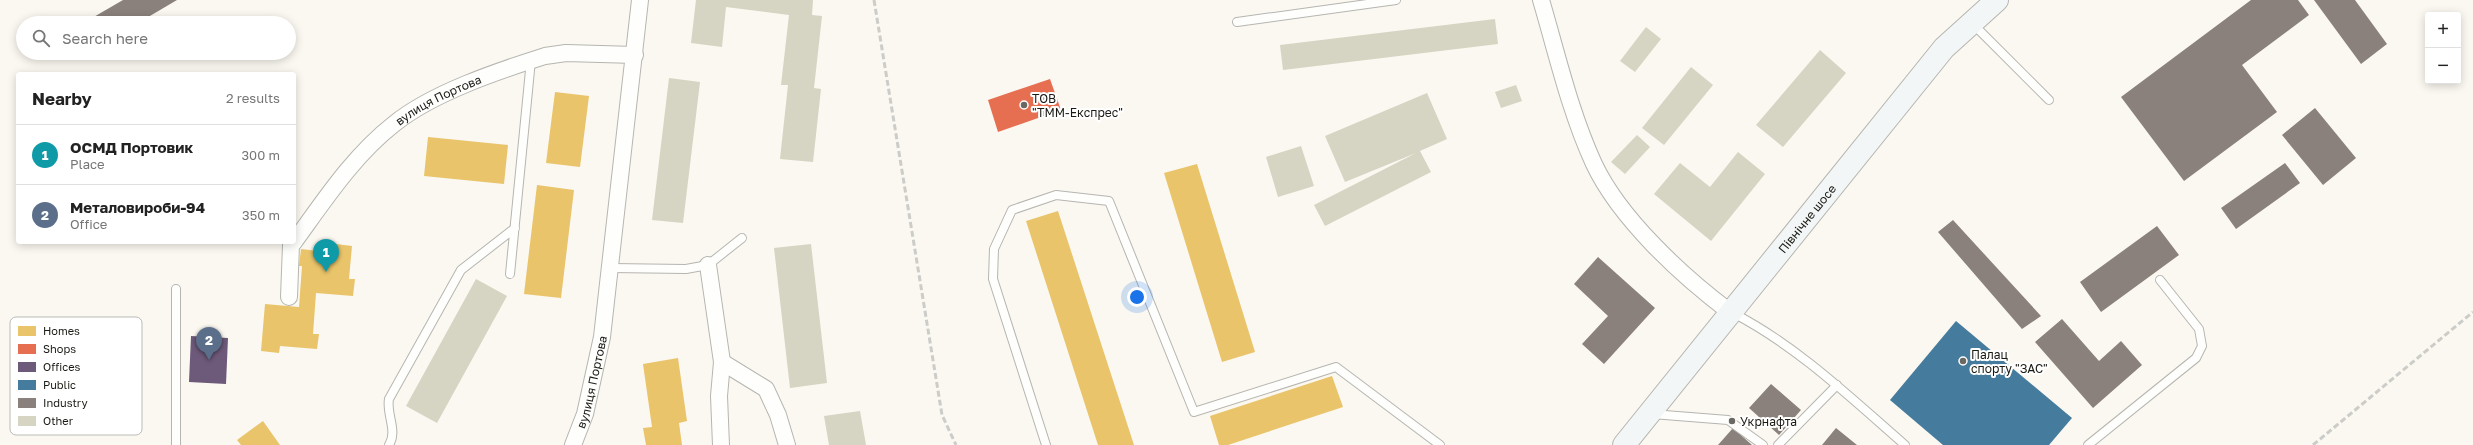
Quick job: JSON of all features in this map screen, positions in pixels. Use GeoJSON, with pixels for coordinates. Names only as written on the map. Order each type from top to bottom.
{"type":"FeatureCollection","features":[{"type":"Feature","properties":{"kind":"main road","name":"Північне шосе"},"geometry":{"type":"LineString","coordinates":[[1624,445],[1944,48],[1997,0]]}},
{"type":"Feature","properties":{"kind":"street","name":"вулиця Портова"},"geometry":{"type":"LineString","coordinates":[[572,445],[585,414],[602,337],[611,268],[640,0]]}},
{"type":"Feature","properties":{"kind":"street"},"geometry":{"type":"LineString","coordinates":[[1541,0],[1582,136],[1595,165],[1609,189],[1641,231],[1697,287],[1730,312]]}},
{"type":"Feature","properties":{"kind":"street","name":"вулиця Портова"},"geometry":{"type":"LineString","coordinates":[[296,239],[343,176],[370,145],[394,124],[421,106],[531,60],[545,56],[566,54],[635,55]]}},
{"type":"Feature","properties":{"kind":"street","name":"вулиця Портова"},"geometry":{"type":"LineString","coordinates":[[289,297],[293,244]]}},
{"type":"Feature","properties":{"kind":"street"},"geometry":{"type":"LineString","coordinates":[[708,265],[722,362],[719,396],[721,445]]}},
{"type":"Feature","properties":{"kind":"street"},"geometry":{"type":"LineString","coordinates":[[722,362],[766,389],[778,415],[787,445]]}},
{"type":"Feature","properties":{"kind":"lane"},"geometry":{"type":"LineString","coordinates":[[1237,22],[1396,0]]}},
{"type":"Feature","properties":{"kind":"lane"},"geometry":{"type":"LineString","coordinates":[[1972,22],[2048,100]]}},
{"type":"Feature","properties":{"kind":"lane"},"geometry":{"type":"LineString","coordinates":[[510,274],[516,228],[531,60]]}},
{"type":"Feature","properties":{"kind":"lane"},"geometry":{"type":"LineString","coordinates":[[1046,445],[993,279],[994,249],[1012,210],[1056,195],[1109,201],[1194,412],[1336,368],[1440,445]]}},
{"type":"Feature","properties":{"kind":"lane"},"geometry":{"type":"LineString","coordinates":[[389,445],[393,434],[388,409],[389,399],[461,270],[516,228]]}},
{"type":"Feature","properties":{"kind":"lane"},"geometry":{"type":"LineString","coordinates":[[611,268],[686,269],[708,265],[742,238]]}},
{"type":"Feature","properties":{"kind":"lane"},"geometry":{"type":"LineString","coordinates":[[2088,445],[2196,358],[2202,346],[2199,328],[2160,280]]}},
{"type":"Feature","properties":{"kind":"lane"},"geometry":{"type":"LineString","coordinates":[[176,289],[176,445]]}},
{"type":"Feature","properties":{"kind":"lane"},"geometry":{"type":"LineString","coordinates":[[1730,312],[1753,324],[1837,384],[1905,445]]}},
{"type":"Feature","properties":{"kind":"lane"},"geometry":{"type":"LineString","coordinates":[[1778,445],[1837,384]]}},
{"type":"Feature","properties":{"kind":"lane"},"geometry":{"type":"LineString","coordinates":[[1649,414],[1728,420],[1763,445]]}},
{"type":"Feature","properties":{"kind":"building: Homes"},"geometry":{"type":"Polygon","coordinates":[[[555,92],[589,96],[580,167],[546,163],[555,92]]]}},
{"type":"Feature","properties":{"kind":"building: Homes"},"geometry":{"type":"Polygon","coordinates":[[[428,137],[508,145],[504,184],[424,176],[428,137]]]}},
{"type":"Feature","properties":{"kind":"building: Homes"},"geometry":{"type":"Polygon","coordinates":[[[1197,164],[1255,352],[1222,362],[1164,173],[1197,164]]]}},
{"type":"Feature","properties":{"kind":"building: Homes"},"geometry":{"type":"Polygon","coordinates":[[[537,185],[574,190],[561,298],[524,294],[537,185]]]}},
{"type":"Feature","properties":{"kind":"building: Homes"},"geometry":{"type":"Polygon","coordinates":[[[1058,211],[1134,445],[1098,445],[1026,221],[1058,211]]]}},
{"type":"Feature","properties":{"kind":"building: Homes"},"geometry":{"type":"Polygon","coordinates":[[[336,244],[352,246],[349,279],[355,279],[353,296],[316,293],[313,334],[319,334],[317,349],[280,346],[279,353],[261,351],[265,304],[299,307],[302,266],[299,266],[301,249],[335,253],[336,244]]]}},
{"type":"Feature","properties":{"kind":"building: Homes"},"geometry":{"type":"Polygon","coordinates":[[[678,358],[687,421],[679,423],[682,445],[646,445],[643,428],[652,427],[643,364],[678,358]]]}},
{"type":"Feature","properties":{"kind":"building: Homes"},"geometry":{"type":"Polygon","coordinates":[[[1332,376],[1343,407],[1228,445],[1219,445],[1210,416],[1332,376]]]}},
{"type":"Feature","properties":{"kind":"building: Homes"},"geometry":{"type":"Polygon","coordinates":[[[263,421],[280,445],[241,445],[237,440],[263,421]]]}},
{"type":"Feature","properties":{"kind":"building: Shops","name":"ТОВ \"ТММ-Експрес\""},"geometry":{"type":"Polygon","coordinates":[[[1050,79],[1061,110],[998,132],[988,100],[1050,79]]]}},
{"type":"Feature","properties":{"kind":"building: Offices"},"geometry":{"type":"Polygon","coordinates":[[[191,336],[228,338],[226,384],[189,382],[191,336]]]}},
{"type":"Feature","properties":{"kind":"building: Public","name":"Палац спорту \"ЗАС\""},"geometry":{"type":"Polygon","coordinates":[[[1956,321],[2072,418],[2049,445],[1943,445],[1890,400],[1956,321]]]}},
{"type":"Feature","properties":{"kind":"building: Industry"},"geometry":{"type":"Polygon","coordinates":[[[123,0],[177,0],[150,16],[95,16],[123,0]]]}},
{"type":"Feature","properties":{"kind":"building: Industry"},"geometry":{"type":"Polygon","coordinates":[[[2251,0],[2298,0],[2309,15],[2242,65],[2277,112],[2184,181],[2121,97],[2251,0]]]}},
{"type":"Feature","properties":{"kind":"building: Industry"},"geometry":{"type":"Polygon","coordinates":[[[2314,0],[2355,0],[2387,44],[2361,64],[2314,0]]]}},
{"type":"Feature","properties":{"kind":"building: Industry"},"geometry":{"type":"Polygon","coordinates":[[[2315,108],[2356,158],[2323,185],[2282,135],[2315,108]]]}},
{"type":"Feature","properties":{"kind":"building: Industry"},"geometry":{"type":"Polygon","coordinates":[[[2285,163],[2300,183],[2236,229],[2221,208],[2285,163]]]}},
{"type":"Feature","properties":{"kind":"building: Industry"},"geometry":{"type":"Polygon","coordinates":[[[1953,220],[2041,316],[2022,329],[1938,232],[1953,220]]]}},
{"type":"Feature","properties":{"kind":"building: Industry"},"geometry":{"type":"Polygon","coordinates":[[[2157,226],[2179,255],[2101,312],[2080,282],[2157,226]]]}},
{"type":"Feature","properties":{"kind":"building: Industry"},"geometry":{"type":"Polygon","coordinates":[[[1598,257],[1655,308],[1604,364],[1582,344],[1608,316],[1574,284],[1598,257]]]}},
{"type":"Feature","properties":{"kind":"building: Industry"},"geometry":{"type":"Polygon","coordinates":[[[2062,319],[2099,361],[2121,341],[2142,365],[2093,408],[2035,342],[2062,319]]]}},
{"type":"Feature","properties":{"kind":"building: Industry"},"geometry":{"type":"Polygon","coordinates":[[[1771,384],[1801,410],[1779,435],[1749,408],[1771,384]]]}},
{"type":"Feature","properties":{"kind":"building: Industry"},"geometry":{"type":"Polygon","coordinates":[[[1733,428],[1752,445],[1718,445],[1733,428]]]}},
{"type":"Feature","properties":{"kind":"building: Industry"},"geometry":{"type":"Polygon","coordinates":[[[1836,428],[1857,445],[1822,445],[1836,428]]]}},
{"type":"Feature","properties":{"kind":"building: Other"},"geometry":{"type":"Polygon","coordinates":[[[696,0],[813,0],[812,15],[822,16],[814,88],[821,89],[813,162],[780,159],[788,85],[781,85],[789,15],[726,7],[722,47],[691,43],[696,0]]]}},
{"type":"Feature","properties":{"kind":"building: Other"},"geometry":{"type":"Polygon","coordinates":[[[1495,19],[1498,44],[1283,70],[1280,45],[1495,19]]]}},
{"type":"Feature","properties":{"kind":"building: Other"},"geometry":{"type":"Polygon","coordinates":[[[1646,27],[1661,39],[1635,72],[1620,61],[1646,27]]]}},
{"type":"Feature","properties":{"kind":"building: Other"},"geometry":{"type":"Polygon","coordinates":[[[1820,50],[1846,73],[1783,147],[1756,125],[1820,50]]]}},
{"type":"Feature","properties":{"kind":"building: Other"},"geometry":{"type":"Polygon","coordinates":[[[1691,67],[1713,85],[1664,145],[1642,128],[1691,67]]]}},
{"type":"Feature","properties":{"kind":"building: Other"},"geometry":{"type":"Polygon","coordinates":[[[669,78],[700,82],[683,223],[652,220],[669,78]]]}},
{"type":"Feature","properties":{"kind":"building: Other"},"geometry":{"type":"Polygon","coordinates":[[[1516,85],[1522,101],[1501,108],[1495,92],[1516,85]]]}},
{"type":"Feature","properties":{"kind":"building: Other"},"geometry":{"type":"Polygon","coordinates":[[[1427,93],[1447,139],[1420,151],[1431,172],[1325,226],[1314,205],[1416,153],[1345,182],[1325,136],[1427,93]]]}},
{"type":"Feature","properties":{"kind":"building: Other"},"geometry":{"type":"Polygon","coordinates":[[[1637,135],[1650,147],[1625,174],[1611,162],[1637,135]]]}},
{"type":"Feature","properties":{"kind":"building: Other"},"geometry":{"type":"Polygon","coordinates":[[[1301,146],[1314,186],[1278,197],[1266,157],[1301,146]]]}},
{"type":"Feature","properties":{"kind":"building: Other"},"geometry":{"type":"Polygon","coordinates":[[[1738,152],[1765,174],[1711,241],[1654,194],[1680,163],[1710,187],[1738,152]]]}},
{"type":"Feature","properties":{"kind":"building: Other"},"geometry":{"type":"Polygon","coordinates":[[[811,244],[827,383],[790,388],[774,248],[811,244]]]}},
{"type":"Feature","properties":{"kind":"building: Other"},"geometry":{"type":"Polygon","coordinates":[[[476,279],[507,296],[437,423],[406,406],[476,279]]]}},
{"type":"Feature","properties":{"kind":"building: Other"},"geometry":{"type":"Polygon","coordinates":[[[860,411],[866,445],[829,445],[824,416],[860,411]]]}},
{"type":"Feature","properties":{"kind":"railway"},"geometry":{"type":"LineString","coordinates":[[874,0],[942,415],[956,445]]}},
{"type":"Feature","properties":{"kind":"railway"},"geometry":{"type":"LineString","coordinates":[[2313,445],[2473,312]]}},
{"type":"Feature","properties":{"kind":"place","name":"ТОВ \"ТММ-Експрес\""},"geometry":{"type":"Point","coordinates":[1024,105]}},
{"type":"Feature","properties":{"kind":"place","name":"ОСМД Портовик"},"geometry":{"type":"Point","coordinates":[326,272]}},
{"type":"Feature","properties":{"kind":"place","name":"Металовироби-94"},"geometry":{"type":"Point","coordinates":[209,360]}},
{"type":"Feature","properties":{"kind":"place","name":"Палац спорту \"ЗАС\""},"geometry":{"type":"Point","coordinates":[1963,361]}},
{"type":"Feature","properties":{"kind":"place","name":"Укрнафта"},"geometry":{"type":"Point","coordinates":[1732,421]}}]}
